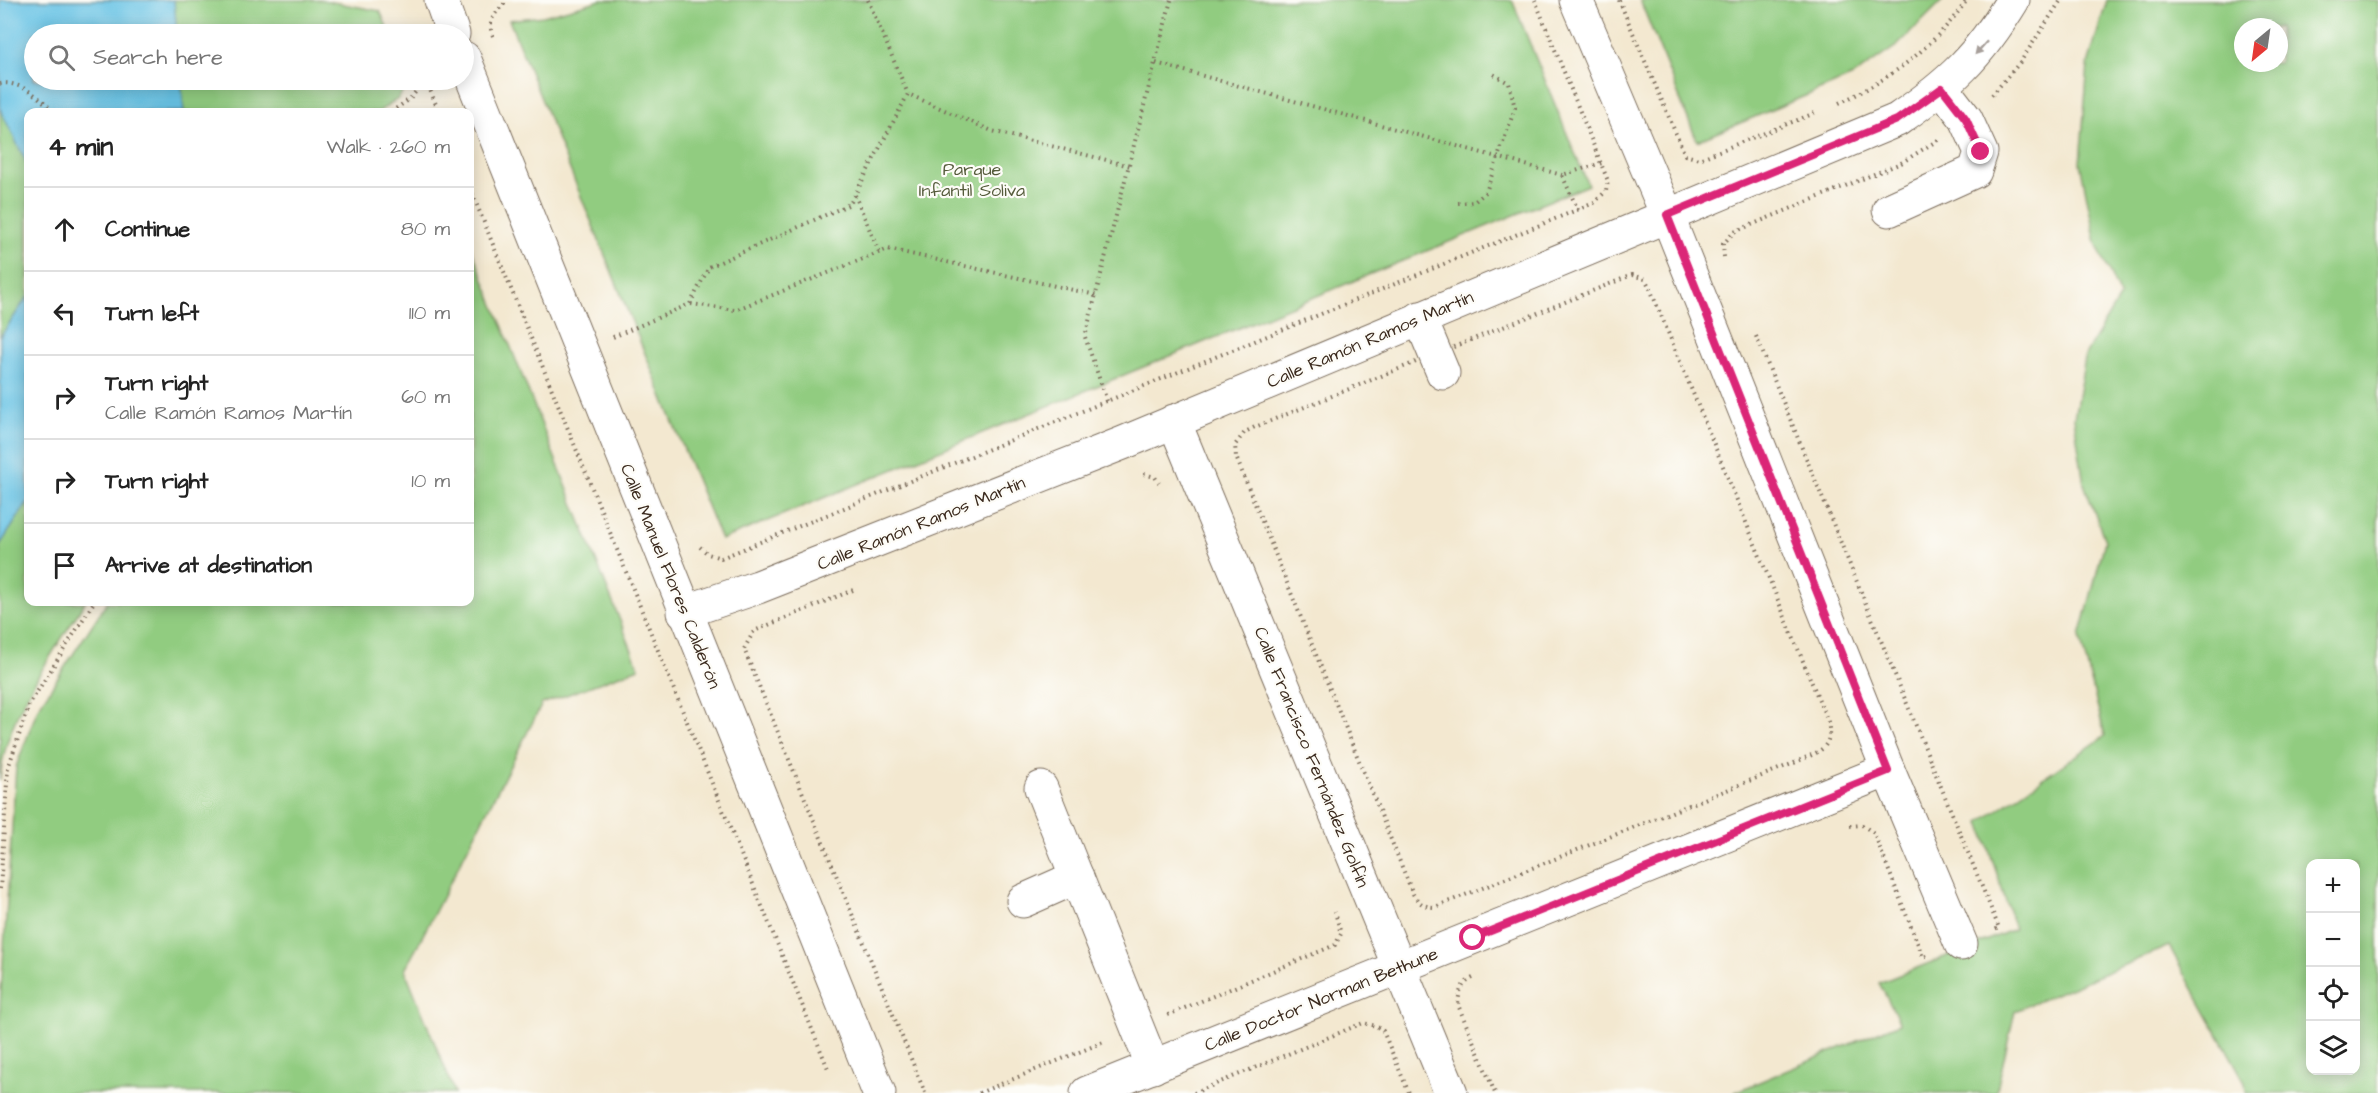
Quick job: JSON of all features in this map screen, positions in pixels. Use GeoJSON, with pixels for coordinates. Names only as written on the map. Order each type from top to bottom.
{"type":"FeatureCollection","features":[{"type":"Feature","properties":{"kind":"street"},"geometry":{"type":"LineString","coordinates":[[441,0],[449,24]]}},
{"type":"Feature","properties":{"kind":"street"},"geometry":{"type":"LineString","coordinates":[[1576,0],[1667,215],[1888,771],[1961,944]]}},
{"type":"Feature","properties":{"kind":"street","name":"Calle Ramón Ramos Martín"},"geometry":{"type":"LineString","coordinates":[[684,612],[758,587],[1174,421],[1897,120],[1942,88],[1990,39],[2013,0]]}},
{"type":"Feature","properties":{"kind":"street","name":"Calle Manuel Flores Calderón"},"geometry":{"type":"LineString","coordinates":[[474,83],[684,612],[879,1093]]}},
{"type":"Feature","properties":{"kind":"street"},"geometry":{"type":"LineString","coordinates":[[1888,210],[1975,171],[1981,152],[1966,119],[1942,88]]}},
{"type":"Feature","properties":{"kind":"street"},"geometry":{"type":"LineString","coordinates":[[1420,318],[1439,363]]}},
{"type":"Feature","properties":{"kind":"street","name":"Calle Francisco Fernández Golfín"},"geometry":{"type":"LineString","coordinates":[[1174,421],[1451,1093]]}},
{"type":"Feature","properties":{"kind":"street","name":"Calle Doctor Norman Bethune"},"geometry":{"type":"LineString","coordinates":[[1087,1093],[1888,771]]}},
{"type":"Feature","properties":{"kind":"street"},"geometry":{"type":"LineString","coordinates":[[1041,788],[1153,1067]]}},
{"type":"Feature","properties":{"kind":"street"},"geometry":{"type":"LineString","coordinates":[[1023,901],[1077,877]]}},
{"type":"Feature","properties":{"kind":"path"},"geometry":{"type":"LineString","coordinates":[[498,48],[490,28],[493,16],[504,4],[504,0]]}},
{"type":"Feature","properties":{"kind":"path"},"geometry":{"type":"LineString","coordinates":[[868,0],[908,94],[992,131],[1130,166]]}},
{"type":"Feature","properties":{"kind":"path"},"geometry":{"type":"LineString","coordinates":[[1107,401],[1085,337],[1171,0]]}},
{"type":"Feature","properties":{"kind":"path"},"geometry":{"type":"LineString","coordinates":[[698,543],[708,555],[721,558],[1594,203],[1606,191],[1608,181],[1534,0]]}},
{"type":"Feature","properties":{"kind":"path"},"geometry":{"type":"LineString","coordinates":[[1619,0],[1685,155],[1699,159],[1818,112]]}},
{"type":"Feature","properties":{"kind":"path"},"geometry":{"type":"LineString","coordinates":[[1829,107],[1876,85],[1906,65],[1936,38],[1967,0]]}},
{"type":"Feature","properties":{"kind":"path"},"geometry":{"type":"LineString","coordinates":[[1726,263],[1724,244],[1734,232],[1900,163],[1933,144],[1966,119],[1996,91],[2021,61],[2061,0]]}},
{"type":"Feature","properties":{"kind":"path"},"geometry":{"type":"LineString","coordinates":[[1156,63],[1562,175],[1602,163]]}},
{"type":"Feature","properties":{"kind":"path"},"geometry":{"type":"LineString","coordinates":[[1458,203],[1474,201],[1486,192],[1515,108],[1509,82],[1494,74]]}},
{"type":"Feature","properties":{"kind":"path"},"geometry":{"type":"LineString","coordinates":[[0,84],[6,82],[24,90]]}},
{"type":"Feature","properties":{"kind":"path"},"geometry":{"type":"LineString","coordinates":[[25,90],[48,104],[50,108]]}},
{"type":"Feature","properties":{"kind":"path"},"geometry":{"type":"LineString","coordinates":[[397,108],[410,99],[417,90]]}},
{"type":"Feature","properties":{"kind":"path"},"geometry":{"type":"LineString","coordinates":[[429,90],[437,108]]}},
{"type":"Feature","properties":{"kind":"path"},"geometry":{"type":"LineString","coordinates":[[690,304],[710,267],[850,204],[908,94]]}},
{"type":"Feature","properties":{"kind":"path"},"geometry":{"type":"LineString","coordinates":[[1562,175],[1578,210]]}},
{"type":"Feature","properties":{"kind":"path"},"geometry":{"type":"LineString","coordinates":[[855,195],[879,252]]}},
{"type":"Feature","properties":{"kind":"path"},"geometry":{"type":"LineString","coordinates":[[474,198],[834,1082]]}},
{"type":"Feature","properties":{"kind":"path"},"geometry":{"type":"LineString","coordinates":[[581,349],[690,304],[735,310],[888,249],[1096,295]]}},
{"type":"Feature","properties":{"kind":"path"},"geometry":{"type":"LineString","coordinates":[[1632,275],[1645,279],[1828,722],[1830,734],[1823,749],[1436,907],[1419,902],[1236,457],[1235,445],[1245,432],[1255,427],[1439,363],[1613,281],[1632,275]]}},
{"type":"Feature","properties":{"kind":"path"},"geometry":{"type":"LineString","coordinates":[[610,325],[619,347]]}},
{"type":"Feature","properties":{"kind":"path"},"geometry":{"type":"LineString","coordinates":[[1753,329],[1999,928],[1923,957],[1874,833],[1862,825],[1846,827]]}},
{"type":"Feature","properties":{"kind":"path"},"geometry":{"type":"LineString","coordinates":[[1139,474],[1149,474],[1155,477],[1164,492]]}},
{"type":"Feature","properties":{"kind":"path"},"geometry":{"type":"LineString","coordinates":[[861,587],[754,631],[744,649],[925,1093]]}},
{"type":"Feature","properties":{"kind":"path"},"geometry":{"type":"LineString","coordinates":[[0,889],[8,768],[30,703],[91,606]]}},
{"type":"Feature","properties":{"kind":"path"},"geometry":{"type":"LineString","coordinates":[[1325,951],[1335,945],[1341,934],[1331,901]]}},
{"type":"Feature","properties":{"kind":"path"},"geometry":{"type":"LineString","coordinates":[[1482,975],[1467,981],[1459,990],[1458,1005],[1495,1093]]}},
{"type":"Feature","properties":{"kind":"path"},"geometry":{"type":"LineString","coordinates":[[1194,1093],[1370,1023],[1383,1031],[1409,1093]]}},
{"type":"Feature","properties":{"kind":"green space"},"geometry":{"type":"Polygon","coordinates":[[[0,0],[322,0],[380,11],[386,24],[24,24],[24,84],[19,80],[0,0]]]}},
{"type":"Feature","properties":{"kind":"green space","name":"Parque Infantil Soliva"},"geometry":{"type":"Polygon","coordinates":[[[601,0],[1512,0],[1588,185],[721,540],[509,20],[543,16],[601,0]]]}},
{"type":"Feature","properties":{"kind":"green space"},"geometry":{"type":"Polygon","coordinates":[[[1640,0],[1943,0],[1898,45],[1853,76],[1697,141],[1640,0]]]}},
{"type":"Feature","properties":{"kind":"green space"},"geometry":{"type":"Polygon","coordinates":[[[2107,0],[2378,0],[2378,1093],[2246,1093],[2245,1082],[2169,946],[2015,1011],[1996,1093],[1733,1093],[1900,1023],[1879,983],[2015,929],[1980,822],[2105,736],[2080,637],[2105,541],[2084,484],[2074,418],[2086,353],[2120,296],[2096,243],[2080,163],[2088,64],[2107,0]]]}},
{"type":"Feature","properties":{"kind":"green space"},"geometry":{"type":"Polygon","coordinates":[[[32,90],[403,90],[399,98],[384,108],[56,108],[32,90]]]}},
{"type":"Feature","properties":{"kind":"green space"},"geometry":{"type":"Polygon","coordinates":[[[0,95],[24,110],[24,606],[82,606],[20,709],[4,756],[0,780],[0,95]]]}},
{"type":"Feature","properties":{"kind":"green space"},"geometry":{"type":"Polygon","coordinates":[[[474,255],[639,668],[542,704],[405,970],[455,1093],[0,1093],[0,1006],[16,767],[38,708],[104,606],[474,606],[474,255]]]}},
{"type":"Feature","properties":{"kind":"water"},"geometry":{"type":"Polygon","coordinates":[[[0,0],[174,0],[176,24],[24,24],[24,90],[182,90],[184,108],[24,108],[24,158],[0,109],[0,0]]]}},
{"type":"Feature","properties":{"kind":"water"},"geometry":{"type":"Polygon","coordinates":[[[24,302],[24,508],[0,545],[0,337],[24,302]]]}},
{"type":"Feature","properties":{"kind":"route"},"geometry":{"type":"LineString","coordinates":[[1473,938],[1888,771],[1692,284],[1667,215],[1897,120],[1942,88],[1966,119],[1981,152]]}}]}
